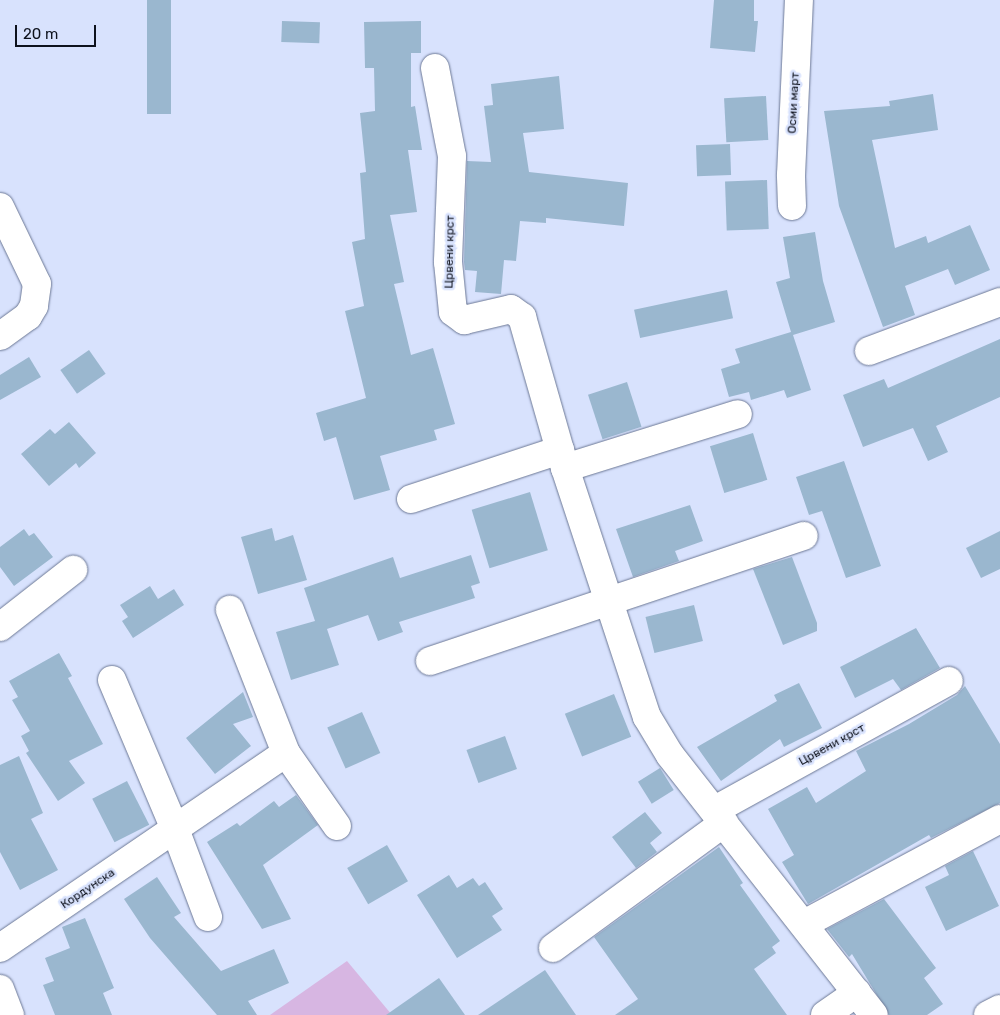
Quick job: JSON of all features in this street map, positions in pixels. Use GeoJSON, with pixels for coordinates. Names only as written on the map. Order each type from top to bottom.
{"type":"FeatureCollection","features":[{"type":"Feature","properties":{"kind":"street","name":"Осми март"},"geometry":{"type":"LineString","coordinates":[[792,206],[790,175],[799,0]]}},
{"type":"Feature","properties":{"kind":"street","name":"Црвени крст"},"geometry":{"type":"LineString","coordinates":[[435,68],[452,156],[448,262],[451,309],[457,318],[464,320],[507,310],[516,310],[522,317],[606,600],[647,717],[656,736],[874,1015]]}},
{"type":"Feature","properties":{"kind":"street"},"geometry":{"type":"LineString","coordinates":[[0,206],[37,284],[34,306],[28,316],[0,336]]}},
{"type":"Feature","properties":{"kind":"street"},"geometry":{"type":"LineString","coordinates":[[869,351],[1000,302]]}},
{"type":"Feature","properties":{"kind":"street"},"geometry":{"type":"LineString","coordinates":[[410,499],[738,414]]}},
{"type":"Feature","properties":{"kind":"street"},"geometry":{"type":"LineString","coordinates":[[430,660],[606,600],[804,536]]}},
{"type":"Feature","properties":{"kind":"street"},"geometry":{"type":"LineString","coordinates":[[0,627],[73,570]]}},
{"type":"Feature","properties":{"kind":"street"},"geometry":{"type":"LineString","coordinates":[[230,610],[286,753],[337,826]]}},
{"type":"Feature","properties":{"kind":"street"},"geometry":{"type":"LineString","coordinates":[[112,680],[175,830],[208,917]]}},
{"type":"Feature","properties":{"kind":"street","name":"Црвени крст"},"geometry":{"type":"LineString","coordinates":[[553,948],[720,816],[949,681]]}},
{"type":"Feature","properties":{"kind":"street","name":"Кордунска"},"geometry":{"type":"LineString","coordinates":[[0,948],[286,753]]}},
{"type":"Feature","properties":{"kind":"street"},"geometry":{"type":"LineString","coordinates":[[804,924],[1000,819]]}},
{"type":"Feature","properties":{"kind":"street"},"geometry":{"type":"LineString","coordinates":[[0,989],[10,1015]]}},
{"type":"Feature","properties":{"kind":"street"},"geometry":{"type":"LineString","coordinates":[[826,1015],[857,993]]}},
{"type":"Feature","properties":{"kind":"street"},"geometry":{"type":"LineString","coordinates":[[988,1015],[1000,1008]]}},
{"type":"Feature","properties":{"kind":"shaded area"},"geometry":{"type":"Polygon","coordinates":[[[347,961],[392,1015],[270,1015],[347,961]]]}},
{"type":"Feature","properties":{"kind":"building"},"geometry":{"type":"Polygon","coordinates":[[[147,0],[171,0],[171,114],[147,114],[147,0]]]}},
{"type":"Feature","properties":{"kind":"building"},"geometry":{"type":"Polygon","coordinates":[[[714,0],[754,0],[754,21],[758,21],[755,52],[710,48],[714,0]]]}},
{"type":"Feature","properties":{"kind":"building"},"geometry":{"type":"Polygon","coordinates":[[[282,21],[320,22],[319,43],[281,42],[282,21]]]}},
{"type":"Feature","properties":{"kind":"building"},"geometry":{"type":"Polygon","coordinates":[[[421,21],[421,53],[411,53],[411,107],[415,106],[422,150],[408,150],[417,212],[390,215],[404,282],[394,284],[411,355],[433,348],[455,424],[434,430],[437,440],[380,456],[390,490],[354,500],[336,437],[324,441],[316,413],[366,398],[345,311],[364,306],[352,242],[365,239],[360,173],[366,172],[360,113],[375,111],[374,68],[365,68],[364,22],[421,21]]]}},
{"type":"Feature","properties":{"kind":"building"},"geometry":{"type":"Polygon","coordinates":[[[559,76],[564,129],[523,133],[529,172],[628,183],[624,226],[546,218],[546,223],[520,221],[516,261],[504,260],[501,294],[475,292],[477,271],[465,270],[464,262],[467,161],[491,162],[484,106],[493,105],[491,84],[559,76]]]}},
{"type":"Feature","properties":{"kind":"building"},"geometry":{"type":"Polygon","coordinates":[[[933,94],[938,130],[872,140],[895,248],[926,236],[928,243],[970,225],[990,270],[955,285],[948,269],[905,286],[915,315],[883,327],[839,206],[824,111],[890,106],[889,101],[933,94]]]}},
{"type":"Feature","properties":{"kind":"building"},"geometry":{"type":"Polygon","coordinates":[[[766,96],[768,140],[726,142],[724,98],[766,96]]]}},
{"type":"Feature","properties":{"kind":"building"},"geometry":{"type":"Polygon","coordinates":[[[730,144],[731,175],[697,176],[696,145],[730,144]]]}},
{"type":"Feature","properties":{"kind":"building"},"geometry":{"type":"Polygon","coordinates":[[[767,180],[769,229],[727,230],[725,181],[767,180]]]}},
{"type":"Feature","properties":{"kind":"building"},"geometry":{"type":"Polygon","coordinates":[[[815,232],[823,281],[835,322],[793,335],[811,390],[787,398],[784,390],[751,400],[749,392],[729,397],[721,369],[740,363],[735,349],[791,332],[776,282],[790,278],[783,237],[815,232]]]}},
{"type":"Feature","properties":{"kind":"building"},"geometry":{"type":"Polygon","coordinates":[[[727,290],[733,318],[640,338],[634,310],[727,290]]]}},
{"type":"Feature","properties":{"kind":"building"},"geometry":{"type":"Polygon","coordinates":[[[1000,339],[1000,397],[936,426],[948,452],[928,461],[913,428],[863,447],[843,395],[884,379],[888,388],[1000,339]]]}},
{"type":"Feature","properties":{"kind":"building"},"geometry":{"type":"Polygon","coordinates":[[[89,350],[106,374],[77,394],[60,370],[89,350]]]}},
{"type":"Feature","properties":{"kind":"building"},"geometry":{"type":"Polygon","coordinates":[[[29,357],[41,377],[0,400],[0,375],[29,357]]]}},
{"type":"Feature","properties":{"kind":"building"},"geometry":{"type":"Polygon","coordinates":[[[627,382],[642,427],[603,439],[588,395],[627,382]]]}},
{"type":"Feature","properties":{"kind":"building"},"geometry":{"type":"Polygon","coordinates":[[[69,422],[96,453],[79,468],[76,463],[49,486],[21,454],[50,429],[55,434],[69,422]]]}},
{"type":"Feature","properties":{"kind":"building"},"geometry":{"type":"Polygon","coordinates":[[[753,433],[767,480],[724,493],[710,446],[753,433]]]}},
{"type":"Feature","properties":{"kind":"building"},"geometry":{"type":"Polygon","coordinates":[[[844,461],[881,566],[846,578],[822,511],[809,515],[796,477],[844,461]]]}},
{"type":"Feature","properties":{"kind":"building"},"geometry":{"type":"Polygon","coordinates":[[[530,492],[548,550],[490,568],[472,510],[530,492]]]}},
{"type":"Feature","properties":{"kind":"building"},"geometry":{"type":"Polygon","coordinates":[[[690,505],[703,541],[675,551],[679,561],[633,577],[616,529],[690,505]]]}},
{"type":"Feature","properties":{"kind":"building"},"geometry":{"type":"Polygon","coordinates":[[[272,528],[275,541],[293,535],[307,580],[258,594],[241,537],[272,528]]]}},
{"type":"Feature","properties":{"kind":"building"},"geometry":{"type":"Polygon","coordinates":[[[24,529],[29,536],[34,533],[53,557],[14,586],[0,567],[0,547],[24,529]]]}},
{"type":"Feature","properties":{"kind":"building"},"geometry":{"type":"Polygon","coordinates":[[[1000,531],[1000,569],[981,578],[966,548],[1000,531]]]}},
{"type":"Feature","properties":{"kind":"building"},"geometry":{"type":"Polygon","coordinates":[[[471,555],[480,583],[471,586],[475,598],[399,622],[403,632],[378,641],[368,615],[327,629],[339,665],[291,680],[276,632],[315,621],[304,588],[393,557],[400,578],[471,555]]]}},
{"type":"Feature","properties":{"kind":"building"},"geometry":{"type":"Polygon","coordinates":[[[792,557],[817,623],[817,631],[783,645],[753,569],[792,557]]]}},
{"type":"Feature","properties":{"kind":"building"},"geometry":{"type":"Polygon","coordinates":[[[150,586],[158,599],[174,589],[184,605],[133,638],[122,621],[128,617],[120,605],[150,586]]]}},
{"type":"Feature","properties":{"kind":"building"},"geometry":{"type":"Polygon","coordinates":[[[694,605],[703,641],[654,653],[645,617],[694,605]]]}},
{"type":"Feature","properties":{"kind":"building"},"geometry":{"type":"Polygon","coordinates":[[[916,628],[940,668],[901,690],[893,679],[855,698],[840,667],[916,628]]]}},
{"type":"Feature","properties":{"kind":"building"},"geometry":{"type":"Polygon","coordinates":[[[59,653],[72,676],[68,678],[103,744],[69,761],[85,783],[58,801],[26,753],[29,751],[21,736],[30,731],[12,700],[18,697],[9,681],[59,653]]]}},
{"type":"Feature","properties":{"kind":"building"},"geometry":{"type":"Polygon","coordinates":[[[799,683],[822,728],[784,747],[780,739],[721,781],[697,747],[777,701],[774,695],[799,683]]]}},
{"type":"Feature","properties":{"kind":"building"},"geometry":{"type":"Polygon","coordinates":[[[965,686],[1000,744],[1000,803],[931,838],[929,835],[808,904],[782,862],[794,855],[768,809],[807,787],[816,803],[866,771],[856,751],[909,724],[957,695],[965,686]]]}},
{"type":"Feature","properties":{"kind":"building"},"geometry":{"type":"Polygon","coordinates":[[[243,692],[253,717],[233,724],[251,746],[215,774],[186,738],[243,692]]]}},
{"type":"Feature","properties":{"kind":"building"},"geometry":{"type":"Polygon","coordinates":[[[614,694],[631,737],[582,757],[565,714],[614,694]]]}},
{"type":"Feature","properties":{"kind":"building"},"geometry":{"type":"Polygon","coordinates":[[[362,712],[380,753],[346,769],[327,727],[362,712]]]}},
{"type":"Feature","properties":{"kind":"building"},"geometry":{"type":"Polygon","coordinates":[[[505,736],[517,769],[478,783],[466,750],[505,736]]]}},
{"type":"Feature","properties":{"kind":"building"},"geometry":{"type":"Polygon","coordinates":[[[19,756],[43,813],[31,819],[58,870],[20,890],[0,852],[0,765],[19,756]]]}},
{"type":"Feature","properties":{"kind":"building"},"geometry":{"type":"Polygon","coordinates":[[[660,768],[674,790],[652,804],[638,782],[660,768]]]}},
{"type":"Feature","properties":{"kind":"building"},"geometry":{"type":"Polygon","coordinates":[[[127,781],[149,825],[114,842],[92,799],[127,781]]]}},
{"type":"Feature","properties":{"kind":"building"},"geometry":{"type":"Polygon","coordinates":[[[296,795],[318,825],[263,865],[291,919],[262,929],[207,842],[237,823],[240,826],[274,801],[279,807],[296,795]]]}},
{"type":"Feature","properties":{"kind":"building"},"geometry":{"type":"Polygon","coordinates":[[[645,812],[662,833],[650,843],[657,852],[636,868],[612,837],[645,812]]]}},
{"type":"Feature","properties":{"kind":"building"},"geometry":{"type":"Polygon","coordinates":[[[387,845],[408,881],[368,904],[347,868],[387,845]]]}},
{"type":"Feature","properties":{"kind":"building"},"geometry":{"type":"Polygon","coordinates":[[[719,847],[743,883],[740,885],[780,941],[772,947],[776,953],[754,969],[787,1015],[615,1015],[638,999],[594,937],[719,847]]]}},
{"type":"Feature","properties":{"kind":"building"},"geometry":{"type":"Polygon","coordinates":[[[973,851],[999,906],[946,931],[925,887],[949,875],[945,866],[973,851]]]}},
{"type":"Feature","properties":{"kind":"building"},"geometry":{"type":"Polygon","coordinates":[[[449,875],[457,888],[473,878],[479,886],[485,882],[503,909],[492,916],[502,930],[457,958],[417,895],[449,875]]]}},
{"type":"Feature","properties":{"kind":"building"},"geometry":{"type":"Polygon","coordinates":[[[157,877],[181,913],[174,917],[221,971],[274,949],[289,983],[248,1001],[257,1015],[217,1015],[150,938],[124,899],[157,877]]]}},
{"type":"Feature","properties":{"kind":"building"},"geometry":{"type":"Polygon","coordinates":[[[884,899],[936,968],[924,978],[943,1004],[927,1015],[889,1015],[852,954],[849,957],[827,929],[884,899]]]}},
{"type":"Feature","properties":{"kind":"building"},"geometry":{"type":"Polygon","coordinates":[[[85,918],[114,988],[103,993],[112,1015],[55,1015],[43,985],[54,981],[45,958],[70,948],[62,927],[85,918]]]}},
{"type":"Feature","properties":{"kind":"building"},"geometry":{"type":"Polygon","coordinates":[[[545,970],[576,1015],[478,1015],[545,970]]]}},
{"type":"Feature","properties":{"kind":"building"},"geometry":{"type":"Polygon","coordinates":[[[439,978],[465,1015],[386,1015],[439,978]]]}}]}
